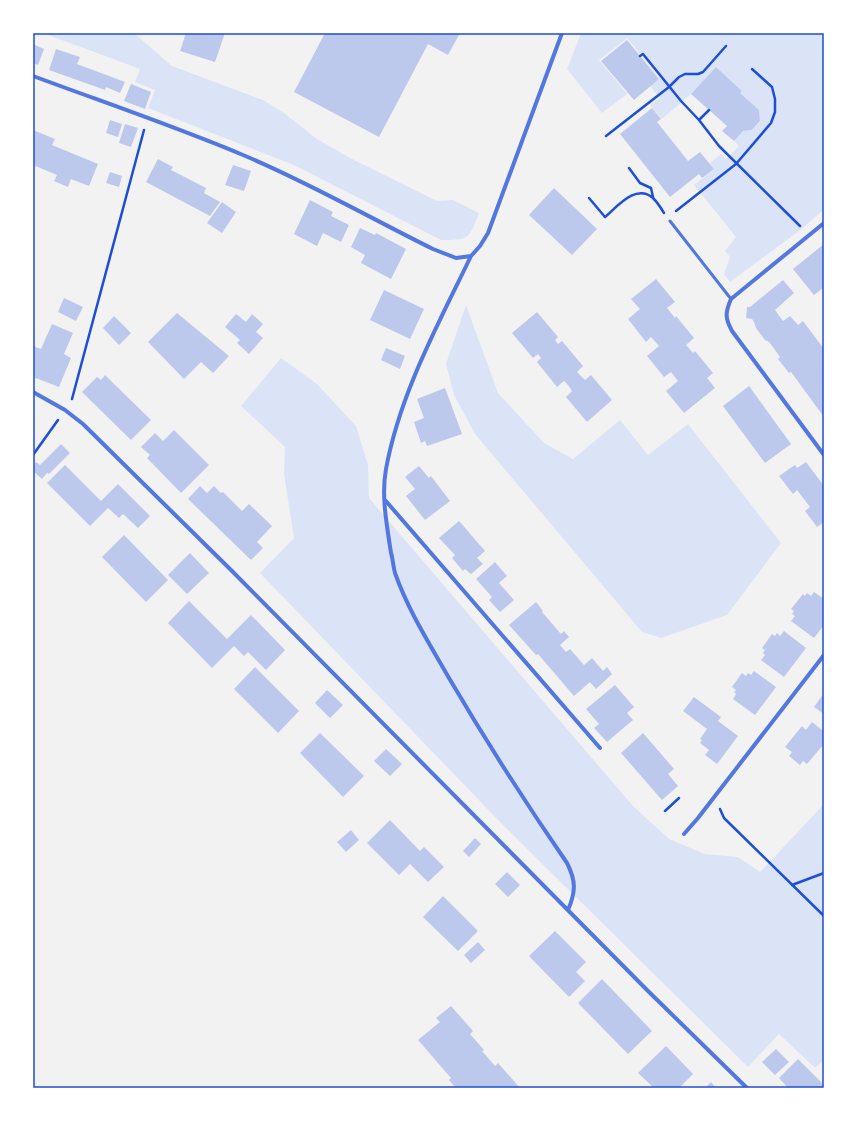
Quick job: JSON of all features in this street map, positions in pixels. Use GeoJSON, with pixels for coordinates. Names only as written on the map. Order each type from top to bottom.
{"type":"FeatureCollection","features":[{"type":"Feature","properties":{"kind":"street"},"geometry":{"type":"LineString","coordinates":[[562,33],[488,233],[480,246],[471,256],[404,399],[386,470],[385,500],[395,571],[412,614],[478,728],[567,863],[573,876],[574,890],[574,897],[568,910]]}},
{"type":"Feature","properties":{"kind":"street"},"geometry":{"type":"LineString","coordinates":[[33,76],[243,155],[288,175],[433,249],[456,258],[471,256]]}},
{"type":"Feature","properties":{"kind":"street"},"geometry":{"type":"LineString","coordinates":[[824,223],[731,299],[726,308],[726,320],[732,331],[824,455]]}},
{"type":"Feature","properties":{"kind":"street"},"geometry":{"type":"LineString","coordinates":[[33,392],[65,410],[83,424],[231,570],[648,991],[747,1088]]}},
{"type":"Feature","properties":{"kind":"street"},"geometry":{"type":"LineString","coordinates":[[385,500],[600,748]]}},
{"type":"Feature","properties":{"kind":"street"},"geometry":{"type":"LineString","coordinates":[[684,834],[824,655]]}},
{"type":"Feature","properties":{"kind":"lane"},"geometry":{"type":"LineString","coordinates":[[670,221],[731,299]]}},
{"type":"Feature","properties":{"kind":"path"},"geometry":{"type":"LineString","coordinates":[[606,136],[669,87],[679,77],[686,74],[698,74],[703,72],[726,46]]}},
{"type":"Feature","properties":{"kind":"path"},"geometry":{"type":"LineString","coordinates":[[640,56],[643,54],[669,87],[736,164],[801,226]]}},
{"type":"Feature","properties":{"kind":"path"},"geometry":{"type":"LineString","coordinates":[[668,218],[736,164],[771,123],[775,112],[775,99],[772,87],[752,69]]}},
{"type":"Feature","properties":{"kind":"path"},"geometry":{"type":"LineString","coordinates":[[699,120],[709,110]]}},
{"type":"Feature","properties":{"kind":"path"},"geometry":{"type":"LineString","coordinates":[[73,398],[147,118]]}},
{"type":"Feature","properties":{"kind":"path"},"geometry":{"type":"LineString","coordinates":[[629,168],[640,183],[651,188],[653,198]]}},
{"type":"Feature","properties":{"kind":"path"},"geometry":{"type":"LineString","coordinates":[[589,198],[605,217],[632,195],[640,192],[653,198],[670,221]]}},
{"type":"Feature","properties":{"kind":"path"},"geometry":{"type":"LineString","coordinates":[[33,455],[65,410]]}},
{"type":"Feature","properties":{"kind":"path"},"geometry":{"type":"LineString","coordinates":[[665,811],[679,798]]}},
{"type":"Feature","properties":{"kind":"path"},"geometry":{"type":"LineString","coordinates":[[716,806],[720,809],[724,818],[824,916]]}},
{"type":"Feature","properties":{"kind":"path"},"geometry":{"type":"LineString","coordinates":[[792,885],[824,873]]}},
{"type":"Feature","properties":{"kind":"shaded area"},"geometry":{"type":"Polygon","coordinates":[[[43,33],[134,33],[172,66],[263,100],[284,113],[317,139],[350,158],[437,201],[453,200],[479,213],[473,228],[467,236],[463,238],[441,240],[294,165],[148,108],[155,90],[135,82],[140,69],[43,33]]]}},
{"type":"Feature","properties":{"kind":"shaded area"},"geometry":{"type":"Polygon","coordinates":[[[581,33],[824,33],[824,209],[803,228],[730,282],[724,274],[730,257],[725,251],[736,237],[694,185],[714,169],[710,163],[721,154],[726,159],[739,146],[734,141],[743,131],[752,130],[760,122],[759,110],[740,93],[742,91],[716,67],[691,94],[662,119],[650,105],[660,98],[650,86],[660,78],[627,38],[599,60],[627,94],[602,113],[567,69],[581,33]]]}},
{"type":"Feature","properties":{"kind":"shaded area"},"geometry":{"type":"Polygon","coordinates":[[[466,305],[498,393],[544,443],[573,459],[620,420],[648,455],[688,424],[781,543],[727,615],[661,638],[642,632],[475,434],[454,395],[446,364],[466,305]]]}},
{"type":"Feature","properties":{"kind":"shaded area"},"geometry":{"type":"Polygon","coordinates":[[[281,358],[317,384],[356,426],[368,465],[369,498],[633,806],[669,839],[705,854],[738,857],[760,872],[824,804],[824,1060],[815,1068],[779,1034],[748,1067],[501,823],[260,573],[294,538],[284,474],[285,447],[241,406],[281,358]]]}},
{"type":"Feature","properties":{"kind":"building"},"geometry":{"type":"Polygon","coordinates":[[[186,33],[225,33],[215,62],[180,51],[186,33]]]}},
{"type":"Feature","properties":{"kind":"building"},"geometry":{"type":"Polygon","coordinates":[[[325,33],[460,33],[448,55],[428,44],[379,137],[294,92],[325,33]]]}},
{"type":"Feature","properties":{"kind":"building"},"geometry":{"type":"Polygon","coordinates":[[[627,40],[659,79],[634,100],[601,61],[627,40]]]}},
{"type":"Feature","properties":{"kind":"building"},"geometry":{"type":"Polygon","coordinates":[[[33,44],[44,49],[38,65],[33,63],[33,44]]]}},
{"type":"Feature","properties":{"kind":"building"},"geometry":{"type":"Polygon","coordinates":[[[56,49],[80,57],[77,64],[125,82],[120,93],[106,87],[105,90],[49,70],[56,49]]]}},
{"type":"Feature","properties":{"kind":"building"},"geometry":{"type":"Polygon","coordinates":[[[716,67],[742,91],[740,93],[759,110],[760,121],[752,130],[743,131],[734,141],[722,131],[727,126],[691,94],[716,67]]]}},
{"type":"Feature","properties":{"kind":"building"},"geometry":{"type":"Polygon","coordinates":[[[131,84],[151,92],[145,109],[124,101],[131,84]]]}},
{"type":"Feature","properties":{"kind":"building"},"geometry":{"type":"Polygon","coordinates":[[[652,108],[661,119],[657,122],[688,161],[700,152],[714,169],[702,178],[699,174],[670,197],[620,134],[652,108]]]}},
{"type":"Feature","properties":{"kind":"building"},"geometry":{"type":"Polygon","coordinates":[[[110,120],[122,124],[118,137],[106,133],[110,120]]]}},
{"type":"Feature","properties":{"kind":"building"},"geometry":{"type":"Polygon","coordinates":[[[125,124],[138,128],[131,147],[119,143],[125,124]]]}},
{"type":"Feature","properties":{"kind":"building"},"geometry":{"type":"Polygon","coordinates":[[[33,130],[55,139],[52,145],[98,164],[89,186],[71,179],[68,187],[54,181],[57,175],[33,165],[33,130]]]}},
{"type":"Feature","properties":{"kind":"building"},"geometry":{"type":"Polygon","coordinates":[[[158,159],[173,167],[171,170],[206,188],[204,193],[220,202],[210,216],[146,182],[158,159]]]}},
{"type":"Feature","properties":{"kind":"building"},"geometry":{"type":"Polygon","coordinates":[[[233,165],[251,171],[244,191],[225,185],[233,165]]]}},
{"type":"Feature","properties":{"kind":"building"},"geometry":{"type":"Polygon","coordinates":[[[110,172],[122,176],[119,187],[106,183],[110,172]]]}},
{"type":"Feature","properties":{"kind":"building"},"geometry":{"type":"Polygon","coordinates":[[[554,188],[597,229],[572,255],[529,215],[554,188]]]}},
{"type":"Feature","properties":{"kind":"building"},"geometry":{"type":"Polygon","coordinates":[[[310,200],[333,212],[331,216],[349,225],[341,242],[323,233],[317,246],[294,234],[310,200]]]}},
{"type":"Feature","properties":{"kind":"building"},"geometry":{"type":"Polygon","coordinates":[[[222,202],[236,212],[222,233],[207,223],[222,202]]]}},
{"type":"Feature","properties":{"kind":"building"},"geometry":{"type":"Polygon","coordinates":[[[360,228],[375,235],[376,233],[406,249],[391,279],[361,263],[365,255],[351,247],[360,228]]]}},
{"type":"Feature","properties":{"kind":"building"},"geometry":{"type":"Polygon","coordinates":[[[824,244],[824,287],[814,295],[793,269],[824,244]]]}},
{"type":"Feature","properties":{"kind":"building"},"geometry":{"type":"Polygon","coordinates":[[[656,279],[675,302],[667,308],[675,318],[676,316],[694,338],[686,345],[693,353],[695,351],[713,373],[707,378],[715,388],[684,413],[666,391],[678,381],[671,372],[664,377],[647,356],[659,346],[651,337],[646,342],[628,319],[640,309],[631,299],[656,279]]]}},
{"type":"Feature","properties":{"kind":"building"},"geometry":{"type":"Polygon","coordinates":[[[783,280],[794,293],[775,310],[783,321],[790,316],[798,325],[803,321],[824,349],[824,417],[791,372],[789,373],[778,359],[780,357],[756,328],[752,319],[746,318],[747,307],[750,307],[783,280]]]}},
{"type":"Feature","properties":{"kind":"building"},"geometry":{"type":"Polygon","coordinates":[[[384,290],[424,309],[410,339],[370,320],[384,290]]]}},
{"type":"Feature","properties":{"kind":"building"},"geometry":{"type":"Polygon","coordinates":[[[64,298],[83,307],[76,321],[58,312],[64,298]]]}},
{"type":"Feature","properties":{"kind":"building"},"geometry":{"type":"Polygon","coordinates":[[[537,312],[558,337],[555,340],[558,344],[562,341],[583,366],[577,372],[585,380],[591,375],[612,400],[587,422],[566,397],[572,391],[568,385],[564,381],[557,387],[537,362],[541,358],[538,354],[533,358],[512,333],[537,312]]]}},
{"type":"Feature","properties":{"kind":"building"},"geometry":{"type":"Polygon","coordinates":[[[177,313],[229,356],[213,373],[201,362],[184,379],[148,342],[177,313]]]}},
{"type":"Feature","properties":{"kind":"building"},"geometry":{"type":"Polygon","coordinates":[[[236,314],[246,322],[252,314],[263,324],[256,332],[263,338],[249,354],[237,343],[240,340],[225,327],[236,314]]]}},
{"type":"Feature","properties":{"kind":"building"},"geometry":{"type":"Polygon","coordinates":[[[114,316],[131,333],[119,345],[103,328],[114,316]]]}},
{"type":"Feature","properties":{"kind":"building"},"geometry":{"type":"Polygon","coordinates":[[[52,324],[73,333],[64,354],[71,358],[59,387],[33,377],[33,346],[41,349],[52,324]]]}},
{"type":"Feature","properties":{"kind":"building"},"geometry":{"type":"Polygon","coordinates":[[[386,348],[405,356],[400,369],[381,360],[386,348]]]}},
{"type":"Feature","properties":{"kind":"building"},"geometry":{"type":"Polygon","coordinates":[[[105,375],[151,420],[131,440],[82,392],[97,377],[101,380],[105,375]]]}},
{"type":"Feature","properties":{"kind":"building"},"geometry":{"type":"Polygon","coordinates":[[[749,386],[791,444],[765,463],[723,406],[749,386]]]}},
{"type":"Feature","properties":{"kind":"building"},"geometry":{"type":"Polygon","coordinates":[[[445,388],[462,434],[427,446],[425,441],[421,443],[414,422],[424,418],[417,399],[445,388]]]}},
{"type":"Feature","properties":{"kind":"building"},"geometry":{"type":"Polygon","coordinates":[[[174,430],[209,465],[181,493],[147,458],[150,455],[141,447],[155,433],[163,441],[174,430]]]}},
{"type":"Feature","properties":{"kind":"building"},"geometry":{"type":"Polygon","coordinates":[[[61,444],[70,453],[42,479],[33,471],[33,465],[36,462],[40,465],[61,444]]]}},
{"type":"Feature","properties":{"kind":"building"},"geometry":{"type":"Polygon","coordinates":[[[806,462],[824,486],[824,522],[817,527],[805,511],[810,507],[797,490],[793,494],[779,476],[795,465],[797,468],[806,462]]]}},
{"type":"Feature","properties":{"kind":"building"},"geometry":{"type":"Polygon","coordinates":[[[65,465],[101,501],[118,484],[150,516],[138,528],[123,514],[119,518],[108,508],[90,526],[47,483],[65,465]]]}},
{"type":"Feature","properties":{"kind":"building"},"geometry":{"type":"Polygon","coordinates":[[[419,466],[429,478],[431,476],[450,501],[425,520],[406,496],[415,489],[405,477],[419,466]]]}},
{"type":"Feature","properties":{"kind":"building"},"geometry":{"type":"Polygon","coordinates":[[[200,486],[207,493],[214,486],[221,493],[223,492],[242,511],[249,504],[272,526],[257,542],[263,548],[251,560],[188,499],[200,486]]]}},
{"type":"Feature","properties":{"kind":"building"},"geometry":{"type":"Polygon","coordinates":[[[459,521],[485,551],[477,558],[483,564],[471,574],[465,569],[463,571],[452,558],[455,555],[439,538],[459,521]]]}},
{"type":"Feature","properties":{"kind":"building"},"geometry":{"type":"Polygon","coordinates":[[[124,535],[168,580],[146,602],[102,557],[124,535]]]}},
{"type":"Feature","properties":{"kind":"building"},"geometry":{"type":"Polygon","coordinates":[[[190,553],[209,573],[187,594],[168,575],[190,553]]]}},
{"type":"Feature","properties":{"kind":"building"},"geometry":{"type":"Polygon","coordinates":[[[495,562],[507,576],[499,583],[514,600],[500,612],[489,600],[492,597],[476,579],[495,562]]]}},
{"type":"Feature","properties":{"kind":"building"},"geometry":{"type":"Polygon","coordinates":[[[814,592],[824,599],[824,625],[814,638],[791,621],[795,616],[792,614],[794,611],[791,609],[803,594],[805,596],[807,593],[811,596],[814,592]]]}},
{"type":"Feature","properties":{"kind":"building"},"geometry":{"type":"Polygon","coordinates":[[[189,601],[227,639],[251,615],[285,650],[266,670],[248,652],[244,656],[234,646],[212,668],[168,623],[189,601]]]}},
{"type":"Feature","properties":{"kind":"building"},"geometry":{"type":"Polygon","coordinates":[[[536,602],[543,611],[542,612],[561,634],[564,631],[569,637],[560,645],[566,652],[570,649],[584,665],[592,658],[603,671],[607,667],[612,674],[596,689],[590,682],[574,696],[538,654],[536,655],[509,625],[536,602]]]}},
{"type":"Feature","properties":{"kind":"building"},"geometry":{"type":"Polygon","coordinates":[[[784,631],[806,648],[784,677],[761,660],[765,655],[763,653],[765,650],[762,648],[772,634],[775,636],[777,633],[780,636],[784,631]]]}},
{"type":"Feature","properties":{"kind":"building"},"geometry":{"type":"Polygon","coordinates":[[[255,667],[299,711],[278,733],[234,689],[255,667]]]}},
{"type":"Feature","properties":{"kind":"building"},"geometry":{"type":"Polygon","coordinates":[[[754,671],[776,687],[755,715],[733,699],[736,694],[734,692],[736,690],[732,687],[742,673],[746,676],[748,673],[751,675],[754,671]]]}},
{"type":"Feature","properties":{"kind":"building"},"geometry":{"type":"Polygon","coordinates":[[[615,685],[634,707],[627,713],[633,720],[607,742],[594,728],[599,724],[586,709],[615,685]]]}},
{"type":"Feature","properties":{"kind":"building"},"geometry":{"type":"Polygon","coordinates":[[[327,690],[343,705],[330,718],[315,703],[327,690]]]}},
{"type":"Feature","properties":{"kind":"building"},"geometry":{"type":"Polygon","coordinates":[[[824,693],[824,714],[814,707],[824,693]]]}},
{"type":"Feature","properties":{"kind":"building"},"geometry":{"type":"Polygon","coordinates":[[[694,697],[721,717],[718,721],[738,736],[717,764],[705,755],[709,750],[700,743],[702,740],[700,739],[707,729],[683,711],[694,697]]]}},
{"type":"Feature","properties":{"kind":"building"},"geometry":{"type":"Polygon","coordinates":[[[812,722],[822,730],[824,727],[824,741],[822,743],[824,744],[807,764],[803,761],[800,765],[789,756],[792,752],[785,747],[802,726],[806,730],[812,722]]]}},
{"type":"Feature","properties":{"kind":"building"},"geometry":{"type":"Polygon","coordinates":[[[320,733],[364,776],[343,797],[300,753],[320,733]]]}},
{"type":"Feature","properties":{"kind":"building"},"geometry":{"type":"Polygon","coordinates":[[[643,733],[674,769],[668,774],[678,786],[662,800],[621,753],[643,733]]]}},
{"type":"Feature","properties":{"kind":"building"},"geometry":{"type":"Polygon","coordinates":[[[386,749],[402,764],[390,776],[374,761],[386,749]]]}},
{"type":"Feature","properties":{"kind":"building"},"geometry":{"type":"Polygon","coordinates":[[[390,820],[420,851],[424,847],[444,867],[428,882],[410,864],[399,875],[367,843],[390,820]]]}},
{"type":"Feature","properties":{"kind":"building"},"geometry":{"type":"Polygon","coordinates":[[[351,830],[359,840],[346,852],[337,842],[351,830]]]}},
{"type":"Feature","properties":{"kind":"building"},"geometry":{"type":"Polygon","coordinates":[[[475,838],[481,844],[469,857],[463,851],[475,838]]]}},
{"type":"Feature","properties":{"kind":"building"},"geometry":{"type":"Polygon","coordinates":[[[507,872],[520,885],[508,897],[495,884],[507,872]]]}},
{"type":"Feature","properties":{"kind":"building"},"geometry":{"type":"Polygon","coordinates":[[[443,896],[478,931],[458,951],[423,917],[443,896]]]}},
{"type":"Feature","properties":{"kind":"building"},"geometry":{"type":"Polygon","coordinates":[[[555,931],[586,962],[576,972],[585,981],[569,997],[529,956],[555,931]]]}},
{"type":"Feature","properties":{"kind":"building"},"geometry":{"type":"Polygon","coordinates":[[[478,942],[485,950],[471,963],[464,955],[478,942]]]}},
{"type":"Feature","properties":{"kind":"building"},"geometry":{"type":"Polygon","coordinates":[[[602,979],[652,1031],[628,1054],[578,1003],[602,979]]]}},
{"type":"Feature","properties":{"kind":"building"},"geometry":{"type":"Polygon","coordinates":[[[451,1006],[473,1031],[470,1034],[484,1050],[482,1051],[495,1066],[498,1063],[520,1088],[456,1088],[449,1080],[451,1078],[418,1040],[440,1022],[436,1018],[451,1006]]]}},
{"type":"Feature","properties":{"kind":"building"},"geometry":{"type":"Polygon","coordinates":[[[666,1046],[693,1074],[679,1088],[654,1088],[638,1073],[666,1046]]]}},
{"type":"Feature","properties":{"kind":"building"},"geometry":{"type":"Polygon","coordinates":[[[776,1049],[789,1062],[775,1075],[762,1062],[776,1049]]]}},
{"type":"Feature","properties":{"kind":"building"},"geometry":{"type":"Polygon","coordinates":[[[798,1059],[823,1084],[824,1083],[824,1088],[788,1088],[779,1078],[798,1059]]]}},
{"type":"Feature","properties":{"kind":"building"},"geometry":{"type":"Polygon","coordinates":[[[711,1082],[716,1088],[705,1088],[711,1082]]]}}]}
